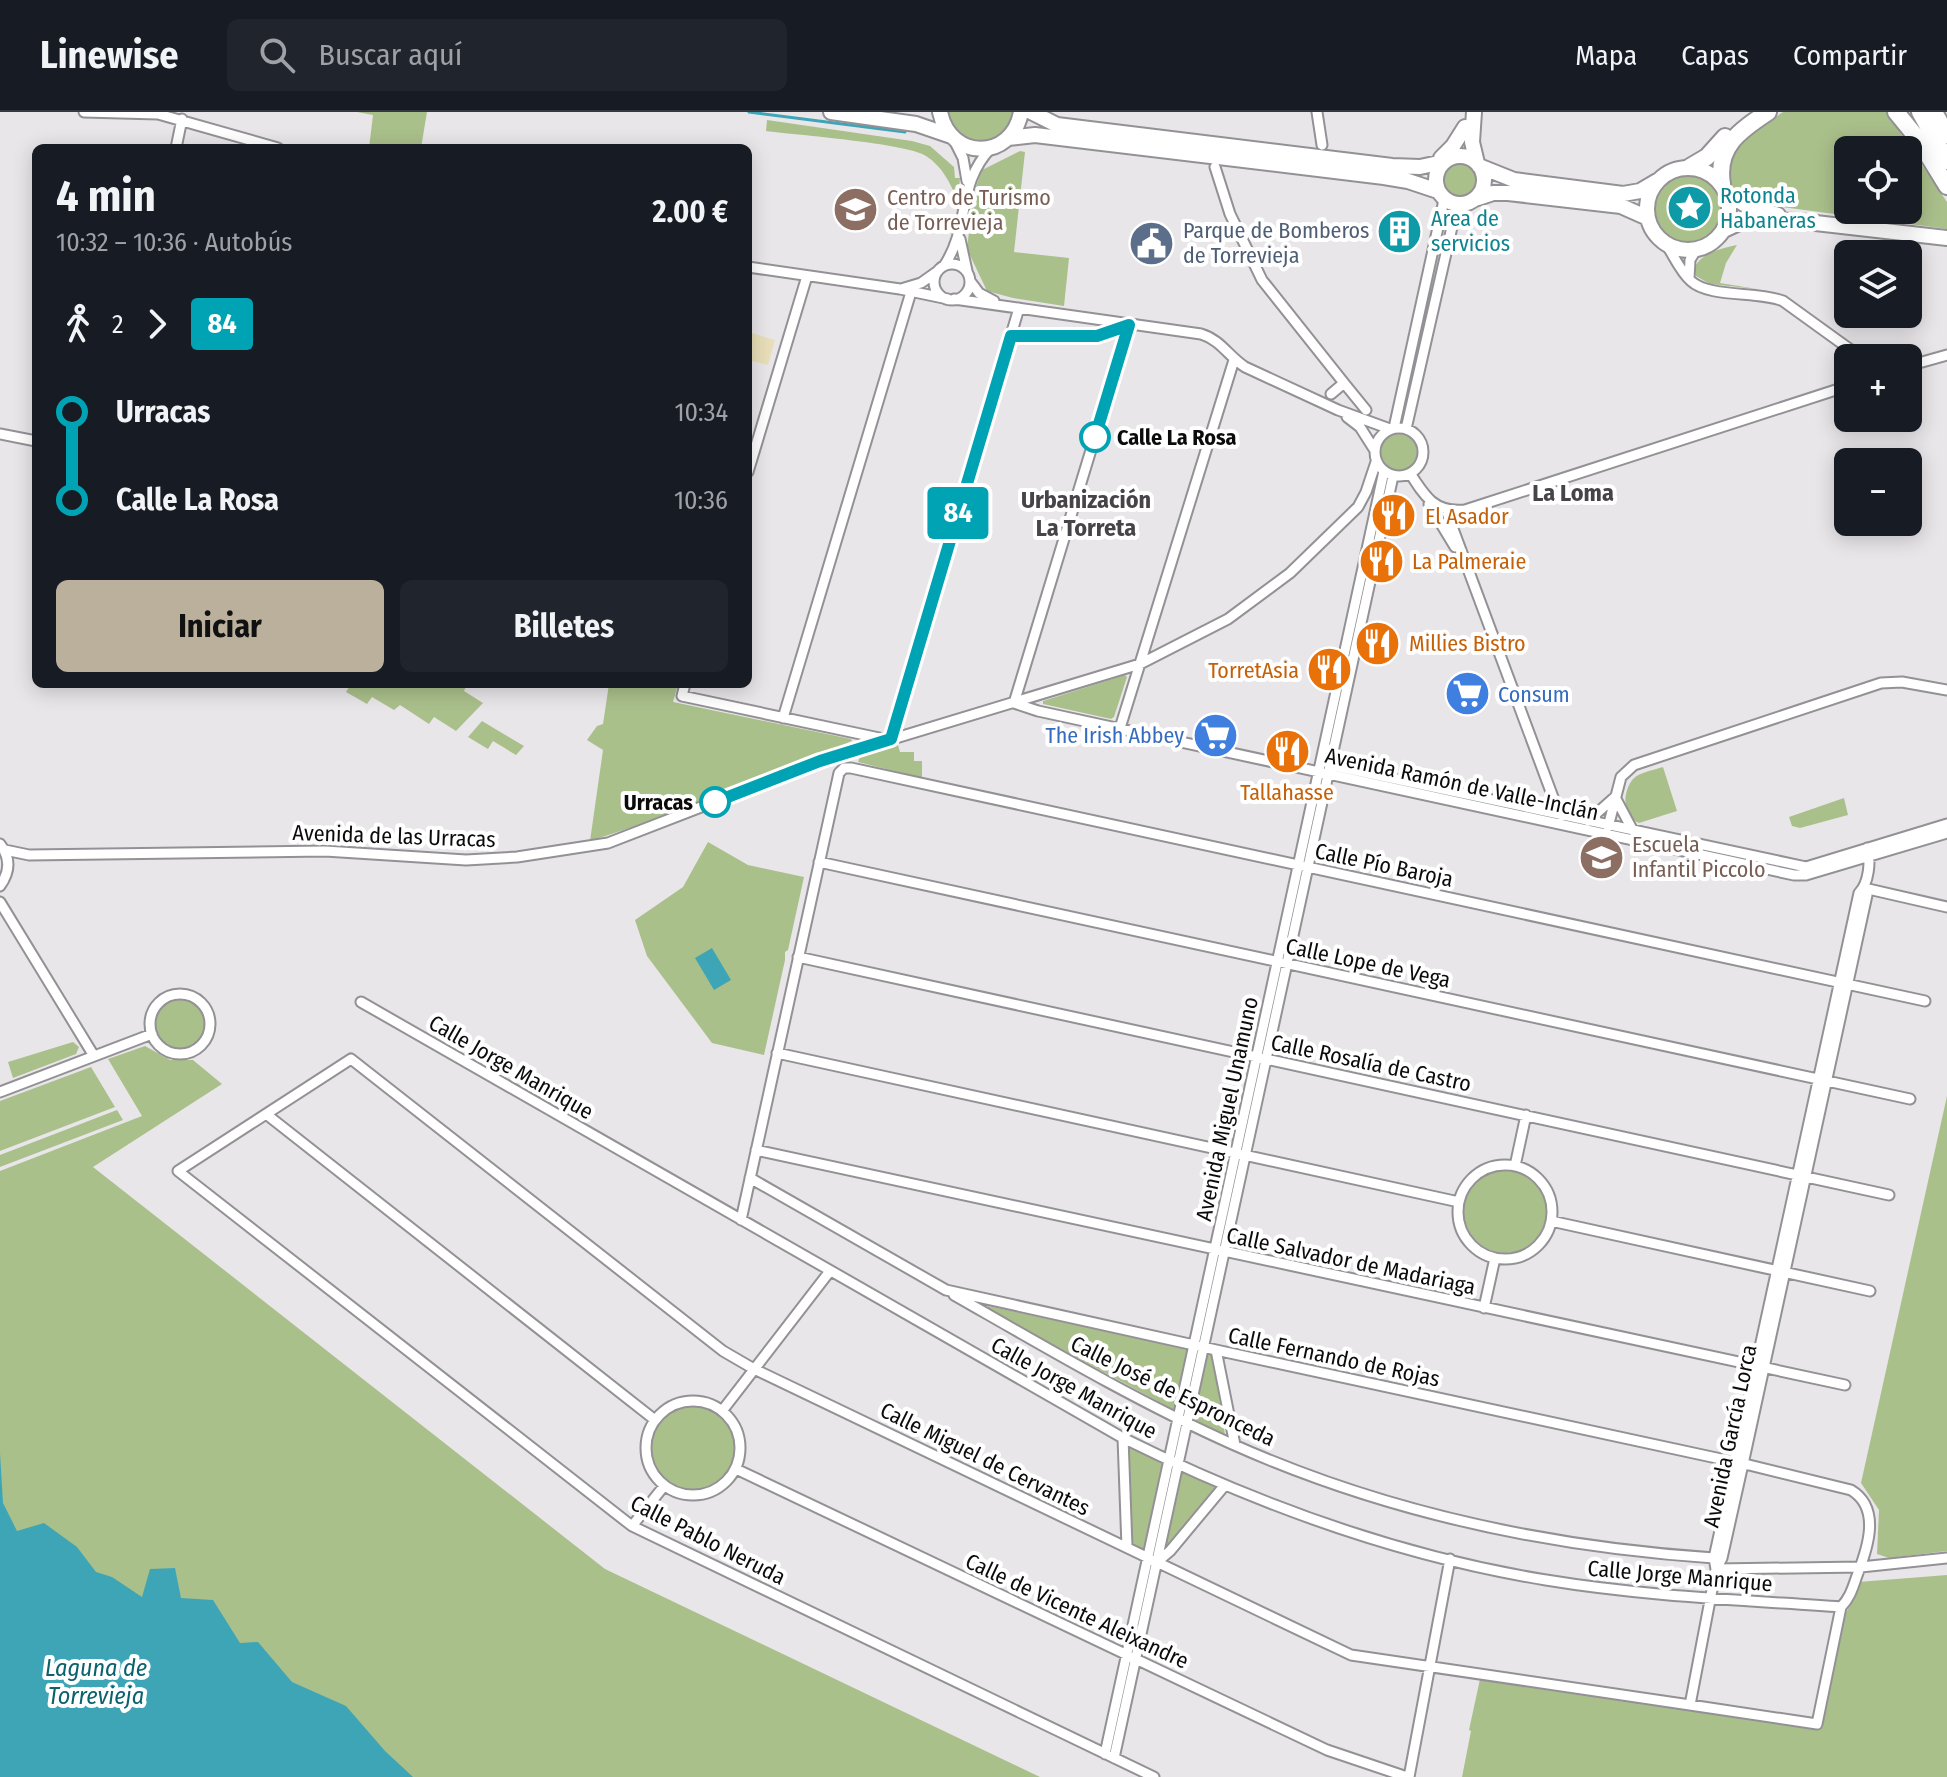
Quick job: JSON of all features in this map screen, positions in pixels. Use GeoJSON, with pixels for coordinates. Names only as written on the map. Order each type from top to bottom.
{"type":"FeatureCollection","features":[{"type":"Feature","properties":{"kind":"highway"},"geometry":{"type":"LineString","coordinates":[[1690,167],[1707,157],[1752,112]]}},
{"type":"Feature","properties":{"kind":"highway"},"geometry":{"type":"LineString","coordinates":[[1724,189],[1720,166],[1726,148],[1735,137],[1768,112]]}},
{"type":"Feature","properties":{"kind":"highway"},"geometry":{"type":"LineString","coordinates":[[1896,112],[1918,139],[1947,186]]}},
{"type":"Feature","properties":{"kind":"highway"},"geometry":{"type":"LineString","coordinates":[[1920,112],[1947,161]]}},
{"type":"Feature","properties":{"kind":"highway"},"geometry":{"type":"LineString","coordinates":[[1934,112],[1947,135]]}},
{"type":"Feature","properties":{"kind":"main road"},"geometry":{"type":"LineString","coordinates":[[831,112],[916,124],[974,148],[991,148],[1008,138],[1035,135],[1408,181],[1446,199],[1468,204],[1500,192],[1621,206],[1648,218]]}},
{"type":"Feature","properties":{"kind":"main road"},"geometry":{"type":"LineString","coordinates":[[940,112],[945,129],[952,138]]}},
{"type":"Feature","properties":{"kind":"main road"},"geometry":{"type":"LineString","coordinates":[[1008,138],[1021,112]]}},
{"type":"Feature","properties":{"kind":"main road"},"geometry":{"type":"LineString","coordinates":[[1031,112],[1057,125],[1392,166],[1437,164],[1458,156],[1468,157],[1514,180],[1623,194],[1640,191],[1673,170],[1690,167],[1708,172],[1744,204],[1798,221]]}},
{"type":"Feature","properties":{"kind":"main road"},"geometry":{"type":"LineString","coordinates":[[1474,112],[1472,142],[1484,179],[1478,198]]}},
{"type":"Feature","properties":{"kind":"main road"},"geometry":{"type":"LineString","coordinates":[[1446,199],[1436,176],[1437,164],[1448,152],[1466,119]]}},
{"type":"Feature","properties":{"kind":"main road"},"geometry":{"type":"LineString","coordinates":[[1458,156],[1466,119]]}},
{"type":"Feature","properties":{"kind":"main road"},"geometry":{"type":"LineString","coordinates":[[1660,178],[1650,192],[1648,218],[1654,231],[1666,244],[1684,250],[1696,250],[1711,243],[1724,230],[1748,220],[1798,221],[1947,238]]}},
{"type":"Feature","properties":{"kind":"main road"},"geometry":{"type":"LineString","coordinates":[[1724,189],[1730,212],[1724,230]]}},
{"type":"Feature","properties":{"kind":"street"},"geometry":{"type":"LineString","coordinates":[[84,112],[158,114],[265,144]]}},
{"type":"Feature","properties":{"kind":"street"},"geometry":{"type":"LineString","coordinates":[[1317,112],[1322,145]]}},
{"type":"Feature","properties":{"kind":"street"},"geometry":{"type":"LineString","coordinates":[[177,144],[182,119]]}},
{"type":"Feature","properties":{"kind":"street"},"geometry":{"type":"LineString","coordinates":[[952,138],[963,158],[968,183]]}},
{"type":"Feature","properties":{"kind":"street"},"geometry":{"type":"LineString","coordinates":[[951,299],[967,291],[968,276],[960,235],[968,183],[978,163],[991,148]]}},
{"type":"Feature","properties":{"kind":"street"},"geometry":{"type":"LineString","coordinates":[[1215,167],[1231,218],[1262,280],[1366,410]]}},
{"type":"Feature","properties":{"kind":"street"},"geometry":{"type":"LineString","coordinates":[[1374,449],[1382,434],[1392,428],[1446,199]]}},
{"type":"Feature","properties":{"kind":"street"},"geometry":{"type":"LineString","coordinates":[[1406,429],[1446,199]]}},
{"type":"Feature","properties":{"kind":"street"},"geometry":{"type":"LineString","coordinates":[[951,299],[939,293],[935,284],[960,235]]}},
{"type":"Feature","properties":{"kind":"street"},"geometry":{"type":"LineString","coordinates":[[1666,244],[1689,279],[1700,287],[1770,296],[1783,301],[1843,344]]}},
{"type":"Feature","properties":{"kind":"street"},"geometry":{"type":"LineString","coordinates":[[1689,279],[1689,265],[1696,250]]}},
{"type":"Feature","properties":{"kind":"street"},"geometry":{"type":"LineString","coordinates":[[900,289],[921,283],[942,268],[959,265],[979,293],[1004,306]]}},
{"type":"Feature","properties":{"kind":"street"},"geometry":{"type":"LineString","coordinates":[[752,268],[1129,325],[1172,328],[1211,337],[1234,360],[1338,410],[1392,428],[1406,429],[1419,438],[1423,451],[1420,464],[1410,473],[1389,474],[1376,462],[1374,449],[1360,427],[1338,410]]}},
{"type":"Feature","properties":{"kind":"street"},"geometry":{"type":"LineString","coordinates":[[752,459],[807,276]]}},
{"type":"Feature","properties":{"kind":"street"},"geometry":{"type":"LineString","coordinates":[[783,718],[911,292]]}},
{"type":"Feature","properties":{"kind":"street"},"geometry":{"type":"LineString","coordinates":[[684,688],[682,696],[889,739],[1019,308]]}},
{"type":"Feature","properties":{"kind":"street"},"geometry":{"type":"LineString","coordinates":[[1011,336],[1097,336],[1129,325]]}},
{"type":"Feature","properties":{"kind":"street"},"geometry":{"type":"LineString","coordinates":[[1014,703],[1129,325]]}},
{"type":"Feature","properties":{"kind":"street"},"geometry":{"type":"LineString","coordinates":[[1922,362],[1947,355]]}},
{"type":"Feature","properties":{"kind":"street"},"geometry":{"type":"LineString","coordinates":[[1120,728],[1234,360]]}},
{"type":"Feature","properties":{"kind":"street"},"geometry":{"type":"LineString","coordinates":[[1331,394],[1344,383]]}},
{"type":"Feature","properties":{"kind":"street"},"geometry":{"type":"LineString","coordinates":[[1427,500],[1446,510],[1465,510],[1834,391]]}},
{"type":"Feature","properties":{"kind":"street"},"geometry":{"type":"LineString","coordinates":[[0,434],[32,440]]}},
{"type":"Feature","properties":{"kind":"street","name":"Avenida de las Urracas"},"geometry":{"type":"LineString","coordinates":[[2,847],[24,855],[325,851],[460,860],[517,857],[595,846],[850,751],[1140,664],[1228,619],[1290,573],[1358,507],[1376,462]]}},
{"type":"Feature","properties":{"kind":"street"},"geometry":{"type":"LineString","coordinates":[[1410,473],[1470,578]]}},
{"type":"Feature","properties":{"kind":"street","name":"Avenida Miguel Unamuno"},"geometry":{"type":"LineString","coordinates":[[1110,1756],[1389,474]]}},
{"type":"Feature","properties":{"kind":"street"},"geometry":{"type":"LineString","coordinates":[[1446,510],[1561,819]]}},
{"type":"Feature","properties":{"kind":"street"},"geometry":{"type":"LineString","coordinates":[[1608,829],[1621,777],[1634,765],[1881,683],[1898,681],[1947,690]]}},
{"type":"Feature","properties":{"kind":"street","name":"Avenida Ramón de Valle-Inclán"},"geometry":{"type":"LineString","coordinates":[[1014,703],[1120,728],[1608,829],[1794,875],[1806,875],[1947,824]]}},
{"type":"Feature","properties":{"kind":"street"},"geometry":{"type":"LineString","coordinates":[[741,1220],[839,773],[844,768],[851,768],[850,751]]}},
{"type":"Feature","properties":{"kind":"street","name":"Calle Pío Baroja"},"geometry":{"type":"LineString","coordinates":[[851,768],[1925,1001]]}},
{"type":"Feature","properties":{"kind":"street"},"geometry":{"type":"LineString","coordinates":[[1588,821],[1615,797]]}},
{"type":"Feature","properties":{"kind":"street"},"geometry":{"type":"LineString","coordinates":[[1615,797],[1632,830]]}},
{"type":"Feature","properties":{"kind":"street","name":"Avenida Ramón de Valle-Inclán"},"geometry":{"type":"LineString","coordinates":[[1561,819],[1588,821],[1608,829],[1632,830],[1806,867],[1947,833]]}},
{"type":"Feature","properties":{"kind":"street"},"geometry":{"type":"LineString","coordinates":[[0,886],[7,874],[8,863],[2,847]]}},
{"type":"Feature","properties":{"kind":"street","name":"Avenida García Lorca"},"geometry":{"type":"LineString","coordinates":[[1690,1705],[1718,1558],[1844,984],[1859,893],[1864,888],[1868,852]]}},
{"type":"Feature","properties":{"kind":"street","name":"Avenida de las Urracas"},"geometry":{"type":"LineString","coordinates":[[8,863],[24,855]]}},
{"type":"Feature","properties":{"kind":"street","name":"Calle Lope de Vega"},"geometry":{"type":"LineString","coordinates":[[819,862],[1910,1099]]}},
{"type":"Feature","properties":{"kind":"street"},"geometry":{"type":"LineString","coordinates":[[1864,888],[1947,907]]}},
{"type":"Feature","properties":{"kind":"street"},"geometry":{"type":"LineString","coordinates":[[0,902],[94,1056]]}},
{"type":"Feature","properties":{"kind":"street","name":"Calle Rosalía de Castro"},"geometry":{"type":"LineString","coordinates":[[798,957],[1889,1195]]}},
{"type":"Feature","properties":{"kind":"street"},"geometry":{"type":"LineString","coordinates":[[172,995],[190,996],[205,1007],[209,1015],[210,1024],[204,1042],[189,1052],[180,1054],[163,1048],[147,1036],[152,1013],[172,995]]}},
{"type":"Feature","properties":{"kind":"street","name":"Calle Jorge Manrique"},"geometry":{"type":"LineString","coordinates":[[361,1002],[1123,1438],[1225,1485],[1314,1520],[1450,1559],[1557,1581],[1710,1598],[1841,1607]]}},
{"type":"Feature","properties":{"kind":"street"},"geometry":{"type":"LineString","coordinates":[[0,1092],[147,1036]]}},
{"type":"Feature","properties":{"kind":"street"},"geometry":{"type":"LineString","coordinates":[[777,1053],[1459,1202]]}},
{"type":"Feature","properties":{"kind":"street","name":"Calle Miguel de Cervantes"},"geometry":{"type":"LineString","coordinates":[[266,1114],[351,1059],[723,1351],[754,1369],[1351,1655],[1690,1705]]}},
{"type":"Feature","properties":{"kind":"street"},"geometry":{"type":"LineString","coordinates":[[266,1114],[655,1420]]}},
{"type":"Feature","properties":{"kind":"street","name":"Calle Pablo Neruda"},"geometry":{"type":"LineString","coordinates":[[266,1114],[178,1171],[632,1526],[1154,1777]]}},
{"type":"Feature","properties":{"kind":"street"},"geometry":{"type":"LineString","coordinates":[[1515,1166],[1526,1115]]}},
{"type":"Feature","properties":{"kind":"street","name":"Calle Salvador de Madariaga"},"geometry":{"type":"LineString","coordinates":[[756,1150],[1845,1385]]}},
{"type":"Feature","properties":{"kind":"street"},"geometry":{"type":"LineString","coordinates":[[1494,1166],[1515,1166],[1532,1173],[1544,1186],[1551,1203],[1551,1221],[1548,1231],[1535,1248],[1516,1258],[1495,1258],[1468,1242],[1459,1223],[1459,1202],[1475,1175],[1494,1166]]}},
{"type":"Feature","properties":{"kind":"street","name":"Calle Fernando de Rojas"},"geometry":{"type":"LineString","coordinates":[[750,1178],[946,1290],[1839,1485],[1857,1493],[1866,1503],[1868,1543],[1861,1567]]}},
{"type":"Feature","properties":{"kind":"street"},"geometry":{"type":"LineString","coordinates":[[1551,1221],[1870,1291]]}},
{"type":"Feature","properties":{"kind":"street"},"geometry":{"type":"LineString","coordinates":[[1484,1308],[1495,1258]]}},
{"type":"Feature","properties":{"kind":"street"},"geometry":{"type":"LineString","coordinates":[[722,1411],[830,1271]]}},
{"type":"Feature","properties":{"kind":"street","name":"Calle José de Espronceda"},"geometry":{"type":"LineString","coordinates":[[946,1290],[1183,1421],[1235,1445],[1355,1490],[1481,1526],[1601,1547],[1718,1558]]}},
{"type":"Feature","properties":{"kind":"street"},"geometry":{"type":"LineString","coordinates":[[1216,1350],[1235,1445]]}},
{"type":"Feature","properties":{"kind":"street"},"geometry":{"type":"LineString","coordinates":[[691,1401],[712,1405],[722,1411],[734,1424],[740,1442],[736,1469],[724,1485],[707,1494],[689,1496],[664,1486],[647,1460],[647,1439],[655,1420],[671,1406],[691,1401]]}},
{"type":"Feature","properties":{"kind":"street"},"geometry":{"type":"LineString","coordinates":[[1123,1438],[1127,1547]]}},
{"type":"Feature","properties":{"kind":"street","name":"Calle de Vicente Aleixandre"},"geometry":{"type":"LineString","coordinates":[[736,1469],[1327,1750],[1408,1777]]}},
{"type":"Feature","properties":{"kind":"street"},"geometry":{"type":"LineString","coordinates":[[1153,1560],[1170,1551],[1225,1485]]}},
{"type":"Feature","properties":{"kind":"street"},"geometry":{"type":"LineString","coordinates":[[632,1526],[664,1486]]}},
{"type":"Feature","properties":{"kind":"street"},"geometry":{"type":"LineString","coordinates":[[1716,1569],[1861,1567],[1947,1558]]}},
{"type":"Feature","properties":{"kind":"street"},"geometry":{"type":"LineString","coordinates":[[1408,1777],[1450,1559]]}},
{"type":"Feature","properties":{"kind":"street"},"geometry":{"type":"LineString","coordinates":[[1690,1705],[1817,1724],[1841,1607],[1849,1598],[1861,1567]]}},
{"type":"Feature","properties":{"kind":"green space"},"geometry":{"type":"Polygon","coordinates":[[[357,112],[427,112],[422,144],[369,144],[373,115],[357,112]]]}},
{"type":"Feature","properties":{"kind":"green space"},"geometry":{"type":"Polygon","coordinates":[[[948,112],[1014,112],[1000,135],[979,142],[969,141],[960,135],[952,125],[948,112]]]}},
{"type":"Feature","properties":{"kind":"green space"},"geometry":{"type":"Polygon","coordinates":[[[1783,112],[1886,112],[1902,136],[1834,136],[1834,214],[1782,207],[1748,198],[1734,188],[1726,172],[1737,143],[1783,112]]]}},
{"type":"Feature","properties":{"kind":"green space"},"geometry":{"type":"Polygon","coordinates":[[[767,120],[930,146],[954,167],[955,178],[960,178],[958,201],[941,170],[932,160],[915,151],[874,143],[766,131],[767,120]]]}},
{"type":"Feature","properties":{"kind":"green space"},"geometry":{"type":"Polygon","coordinates":[[[1020,151],[1025,152],[1014,252],[1069,258],[1064,306],[987,291],[967,249],[973,195],[982,170],[1020,151]]]}},
{"type":"Feature","properties":{"kind":"green space"},"geometry":{"type":"Polygon","coordinates":[[[1459,162],[1472,167],[1477,180],[1472,193],[1459,198],[1446,193],[1441,180],[1446,167],[1459,162]]]}},
{"type":"Feature","properties":{"kind":"green space"},"geometry":{"type":"Polygon","coordinates":[[[1922,165],[1947,202],[1947,229],[1910,224],[1922,224],[1922,165]]]}},
{"type":"Feature","properties":{"kind":"green space"},"geometry":{"type":"Polygon","coordinates":[[[1688,176],[1701,179],[1711,186],[1718,196],[1721,209],[1718,222],[1711,232],[1701,239],[1688,242],[1675,239],[1665,232],[1658,222],[1655,209],[1658,196],[1665,186],[1675,179],[1688,176]]]}},
{"type":"Feature","properties":{"kind":"green space"},"geometry":{"type":"Polygon","coordinates":[[[1737,245],[1726,263],[1720,283],[1757,289],[1710,284],[1696,276],[1694,269],[1706,255],[1737,245]]]}},
{"type":"Feature","properties":{"kind":"green space"},"geometry":{"type":"Polygon","coordinates":[[[1399,434],[1412,439],[1417,452],[1412,465],[1399,470],[1386,465],[1381,452],[1386,439],[1399,434]]]}},
{"type":"Feature","properties":{"kind":"green space"},"geometry":{"type":"Polygon","coordinates":[[[1125,675],[1127,677],[1111,719],[1043,704],[1043,701],[1125,675]]]}},
{"type":"Feature","properties":{"kind":"green space"},"geometry":{"type":"Polygon","coordinates":[[[348,688],[465,688],[464,691],[483,703],[456,731],[434,717],[429,724],[400,705],[394,710],[372,697],[367,704],[346,692],[348,688]]]}},
{"type":"Feature","properties":{"kind":"green space"},"geometry":{"type":"Polygon","coordinates":[[[608,688],[677,688],[673,702],[852,741],[654,820],[590,841],[603,750],[587,740],[597,726],[603,724],[608,688]]]}},
{"type":"Feature","properties":{"kind":"green space"},"geometry":{"type":"Polygon","coordinates":[[[482,721],[524,746],[516,755],[493,741],[488,749],[468,737],[482,721]]]}},
{"type":"Feature","properties":{"kind":"green space"},"geometry":{"type":"Polygon","coordinates":[[[898,745],[900,752],[914,752],[914,761],[922,761],[922,778],[858,762],[861,754],[898,745]]]}},
{"type":"Feature","properties":{"kind":"green space"},"geometry":{"type":"Polygon","coordinates":[[[1663,767],[1677,811],[1639,823],[1627,810],[1629,784],[1639,775],[1663,767]]]}},
{"type":"Feature","properties":{"kind":"green space"},"geometry":{"type":"Polygon","coordinates":[[[1844,798],[1848,815],[1800,828],[1792,826],[1789,817],[1844,798]]]}},
{"type":"Feature","properties":{"kind":"green space"},"geometry":{"type":"Polygon","coordinates":[[[708,842],[748,865],[804,877],[764,1055],[712,1043],[647,956],[635,920],[683,887],[708,842]]]}},
{"type":"Feature","properties":{"kind":"green space"},"geometry":{"type":"Polygon","coordinates":[[[180,1000],[198,1007],[205,1025],[198,1043],[180,1050],[162,1043],[155,1025],[162,1007],[180,1000]]]}},
{"type":"Feature","properties":{"kind":"green space"},"geometry":{"type":"Polygon","coordinates":[[[73,1042],[79,1047],[76,1054],[13,1078],[8,1062],[73,1042]]]}},
{"type":"Feature","properties":{"kind":"green space"},"geometry":{"type":"Polygon","coordinates":[[[145,1046],[170,1060],[193,1060],[222,1084],[93,1167],[605,1569],[1040,1777],[0,1777],[0,1171],[142,1116],[108,1059],[145,1046]]]}},
{"type":"Feature","properties":{"kind":"green space"},"geometry":{"type":"Polygon","coordinates":[[[91,1067],[115,1107],[0,1151],[0,1101],[91,1067]]]}},
{"type":"Feature","properties":{"kind":"green space"},"geometry":{"type":"Polygon","coordinates":[[[1947,1096],[1947,1551],[1889,1558],[1877,1554],[1879,1510],[1861,1483],[1947,1096]]]}},
{"type":"Feature","properties":{"kind":"green space"},"geometry":{"type":"Polygon","coordinates":[[[117,1110],[123,1120],[0,1167],[0,1155],[117,1110]]]}},
{"type":"Feature","properties":{"kind":"green space"},"geometry":{"type":"Polygon","coordinates":[[[1497,1171],[1513,1171],[1528,1178],[1539,1189],[1546,1212],[1543,1228],[1534,1241],[1513,1253],[1497,1253],[1482,1246],[1471,1235],[1464,1220],[1464,1204],[1471,1189],[1482,1178],[1497,1171]]]}},
{"type":"Feature","properties":{"kind":"green space"},"geometry":{"type":"Polygon","coordinates":[[[988,1306],[1188,1349],[1176,1411],[987,1309],[988,1306]]]}},
{"type":"Feature","properties":{"kind":"green space"},"geometry":{"type":"Polygon","coordinates":[[[1207,1353],[1213,1356],[1225,1435],[1192,1419],[1207,1353]]]}},
{"type":"Feature","properties":{"kind":"green space"},"geometry":{"type":"Polygon","coordinates":[[[693,1406],[716,1413],[728,1425],[735,1448],[728,1471],[716,1483],[693,1490],[670,1483],[658,1471],[651,1448],[658,1425],[670,1413],[693,1406]]]}},
{"type":"Feature","properties":{"kind":"green space"},"geometry":{"type":"Polygon","coordinates":[[[1129,1445],[1164,1462],[1144,1550],[1132,1544],[1129,1445]]]}},
{"type":"Feature","properties":{"kind":"green space"},"geometry":{"type":"Polygon","coordinates":[[[1180,1472],[1216,1486],[1216,1489],[1165,1547],[1180,1472]]]}},
{"type":"Feature","properties":{"kind":"green space"},"geometry":{"type":"Polygon","coordinates":[[[1947,1575],[1947,1777],[1462,1777],[1480,1679],[1820,1728],[1843,1618],[1855,1596],[1858,1582],[1947,1575]]]}},
{"type":"Feature","properties":{"kind":"sand"},"geometry":{"type":"Polygon","coordinates":[[[752,333],[775,340],[768,365],[752,361],[752,333]]]}},
{"type":"Feature","properties":{"kind":"water"},"geometry":{"type":"Polygon","coordinates":[[[712,948],[731,980],[714,990],[695,958],[712,948]]]}},
{"type":"Feature","properties":{"kind":"water","name":"Laguna de Torrevieja"},"geometry":{"type":"Polygon","coordinates":[[[0,1453],[3,1503],[17,1531],[44,1523],[77,1547],[96,1572],[112,1577],[142,1597],[150,1569],[175,1568],[181,1598],[213,1600],[240,1643],[258,1642],[292,1682],[346,1706],[385,1751],[413,1777],[0,1777],[0,1453]]]}},
{"type":"Feature","properties":{"kind":"waterway"},"geometry":{"type":"LineString","coordinates":[[749,112],[905,132]]}},
{"type":"Feature","properties":{"kind":"bus line","name":"84"},"geometry":{"type":"LineString","coordinates":[[715,802],[820,761],[891,739],[1011,336],[1097,336],[1129,325],[1095,437]]}},
{"type":"Feature","properties":{"kind":"place","name":"Rotonda Habaneras"},"geometry":{"type":"Point","coordinates":[1689,208]}},
{"type":"Feature","properties":{"kind":"place","name":"Centro de Turismo de Torrevieja"},"geometry":{"type":"Point","coordinates":[856,210]}},
{"type":"Feature","properties":{"kind":"place","name":"Area de servicios"},"geometry":{"type":"Point","coordinates":[1400,231]}},
{"type":"Feature","properties":{"kind":"place","name":"Parque de Bomberos de Torrevieja"},"geometry":{"type":"Point","coordinates":[1152,243]}},
{"type":"Feature","properties":{"kind":"place","name":"Calle La Rosa"},"geometry":{"type":"Point","coordinates":[1095,437]}},
{"type":"Feature","properties":{"kind":"place","name":"El Asador"},"geometry":{"type":"Point","coordinates":[1394,516]}},
{"type":"Feature","properties":{"kind":"place","name":"La Palmeraie"},"geometry":{"type":"Point","coordinates":[1381,561]}},
{"type":"Feature","properties":{"kind":"place","name":"Millies Bistro"},"geometry":{"type":"Point","coordinates":[1378,643]}},
{"type":"Feature","properties":{"kind":"place","name":"TorretAsia"},"geometry":{"type":"Point","coordinates":[1330,670]}},
{"type":"Feature","properties":{"kind":"place","name":"Consum"},"geometry":{"type":"Point","coordinates":[1467,694]}},
{"type":"Feature","properties":{"kind":"place","name":"The Irish Abbey"},"geometry":{"type":"Point","coordinates":[1215,735]}},
{"type":"Feature","properties":{"kind":"place","name":"Tallahasse"},"geometry":{"type":"Point","coordinates":[1287,751]}},
{"type":"Feature","properties":{"kind":"place","name":"Urracas"},"geometry":{"type":"Point","coordinates":[715,802]}},
{"type":"Feature","properties":{"kind":"place","name":"Escuela Infantil Piccolo"},"geometry":{"type":"Point","coordinates":[1601,857]}},
{"type":"Feature","properties":{"kind":"district","name":"La Loma"},"geometry":{"type":"Point","coordinates":[1573,493]}},
{"type":"Feature","properties":{"kind":"district","name":"Urbanización La Torreta"},"geometry":{"type":"Point","coordinates":[1086,514]}}]}
